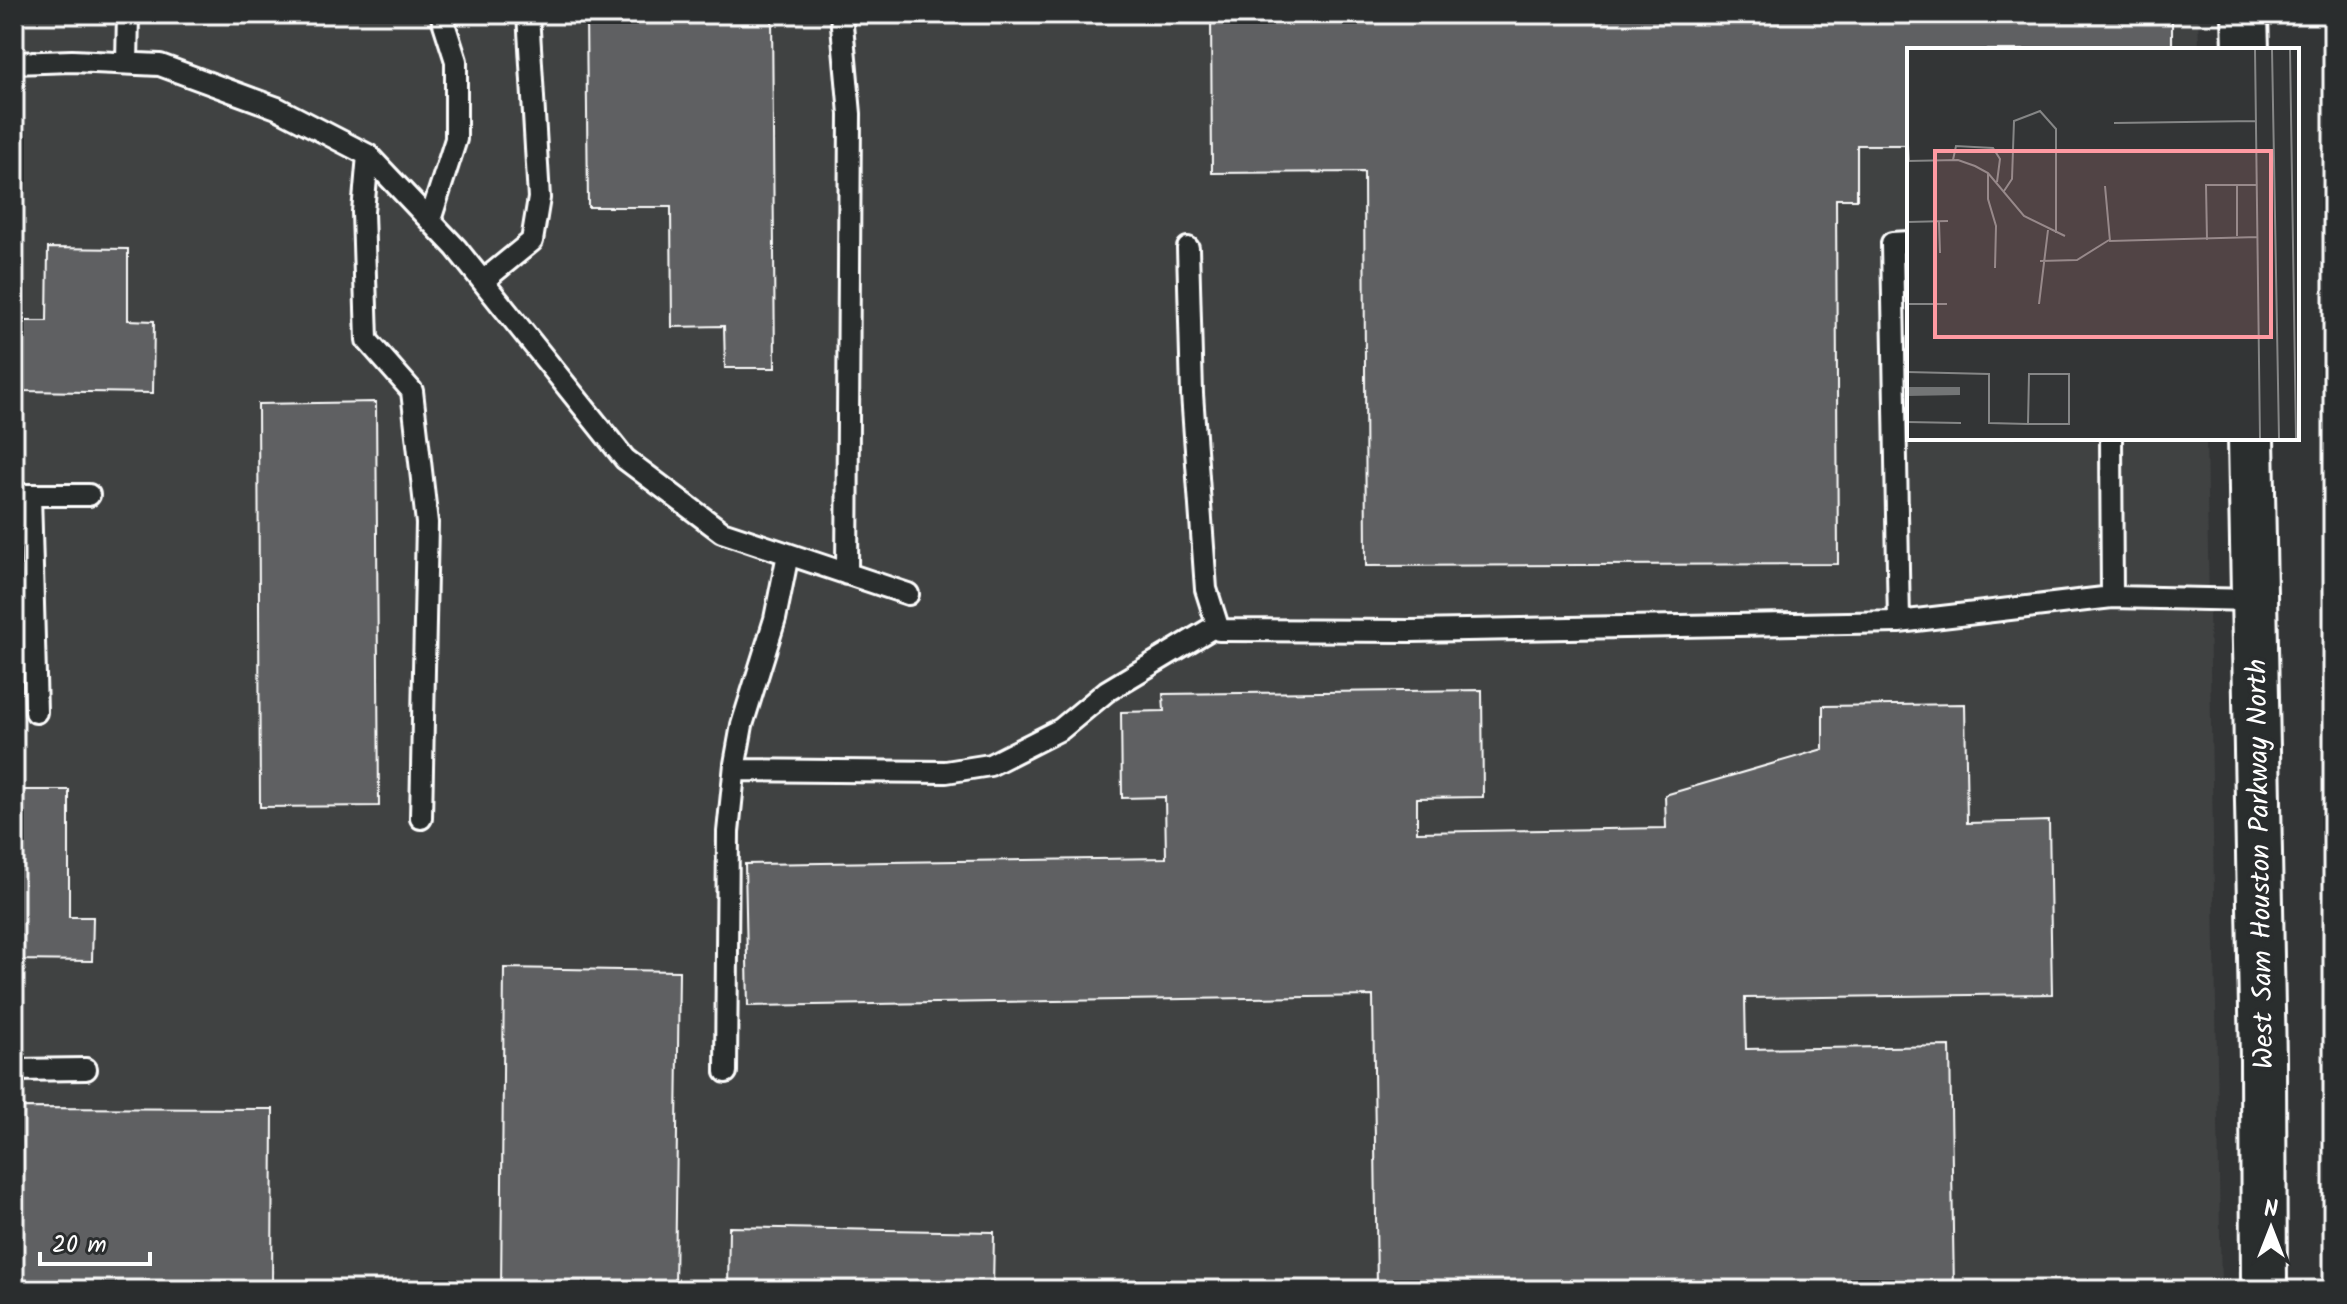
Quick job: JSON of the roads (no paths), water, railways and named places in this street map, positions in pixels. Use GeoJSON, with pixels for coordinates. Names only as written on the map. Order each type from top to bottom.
{"type":"FeatureCollection","features":[{"type":"Feature","properties":{"kind":"main road"},"geometry":{"type":"LineString","coordinates":[[2245,14],[2246,48]]}},
{"type":"Feature","properties":{"kind":"main road","name":"West Sam Houston Parkway North"},"geometry":{"type":"LineString","coordinates":[[2251,440],[2263,1061],[2264,1290]]}},
{"type":"Feature","properties":{"kind":"lane"},"geometry":{"type":"LineString","coordinates":[[127,63],[128,14]]}},
{"type":"Feature","properties":{"kind":"lane"},"geometry":{"type":"LineString","coordinates":[[430,220],[456,139],[456,61],[441,14]]}},
{"type":"Feature","properties":{"kind":"lane"},"geometry":{"type":"LineString","coordinates":[[483,281],[532,241],[539,198],[528,14]]}},
{"type":"Feature","properties":{"kind":"lane"},"geometry":{"type":"LineString","coordinates":[[841,14],[850,114],[847,574]]}},
{"type":"Feature","properties":{"kind":"lane"},"geometry":{"type":"LineString","coordinates":[[14,63],[72,61],[160,65],[277,108],[368,155],[483,281],[625,459],[722,532],[908,594]]}},
{"type":"Feature","properties":{"kind":"lane"},"geometry":{"type":"LineString","coordinates":[[368,155],[363,212],[367,340],[412,391],[427,523],[421,818]]}},
{"type":"Feature","properties":{"kind":"lane"},"geometry":{"type":"LineString","coordinates":[[1899,622],[1901,242]]}},
{"type":"Feature","properties":{"kind":"lane"},"geometry":{"type":"LineString","coordinates":[[1188,248],[1192,394],[1206,589],[1219,630],[1279,632],[1899,622],[2112,597],[2254,600]]}},
{"type":"Feature","properties":{"kind":"lane"},"geometry":{"type":"LineString","coordinates":[[2111,440],[2112,597]]}},
{"type":"Feature","properties":{"kind":"lane"},"geometry":{"type":"LineString","coordinates":[[36,712],[22,495],[89,495]]}},
{"type":"Feature","properties":{"kind":"lane"},"geometry":{"type":"LineString","coordinates":[[726,1072],[728,832],[735,770],[742,725],[772,630],[788,554]]}},
{"type":"Feature","properties":{"kind":"lane"},"geometry":{"type":"LineString","coordinates":[[735,770],[946,772],[990,765],[1061,729],[1107,691],[1217,625]]}},
{"type":"Feature","properties":{"kind":"lane"},"geometry":{"type":"LineString","coordinates":[[14,1070],[86,1069]]}}]}
